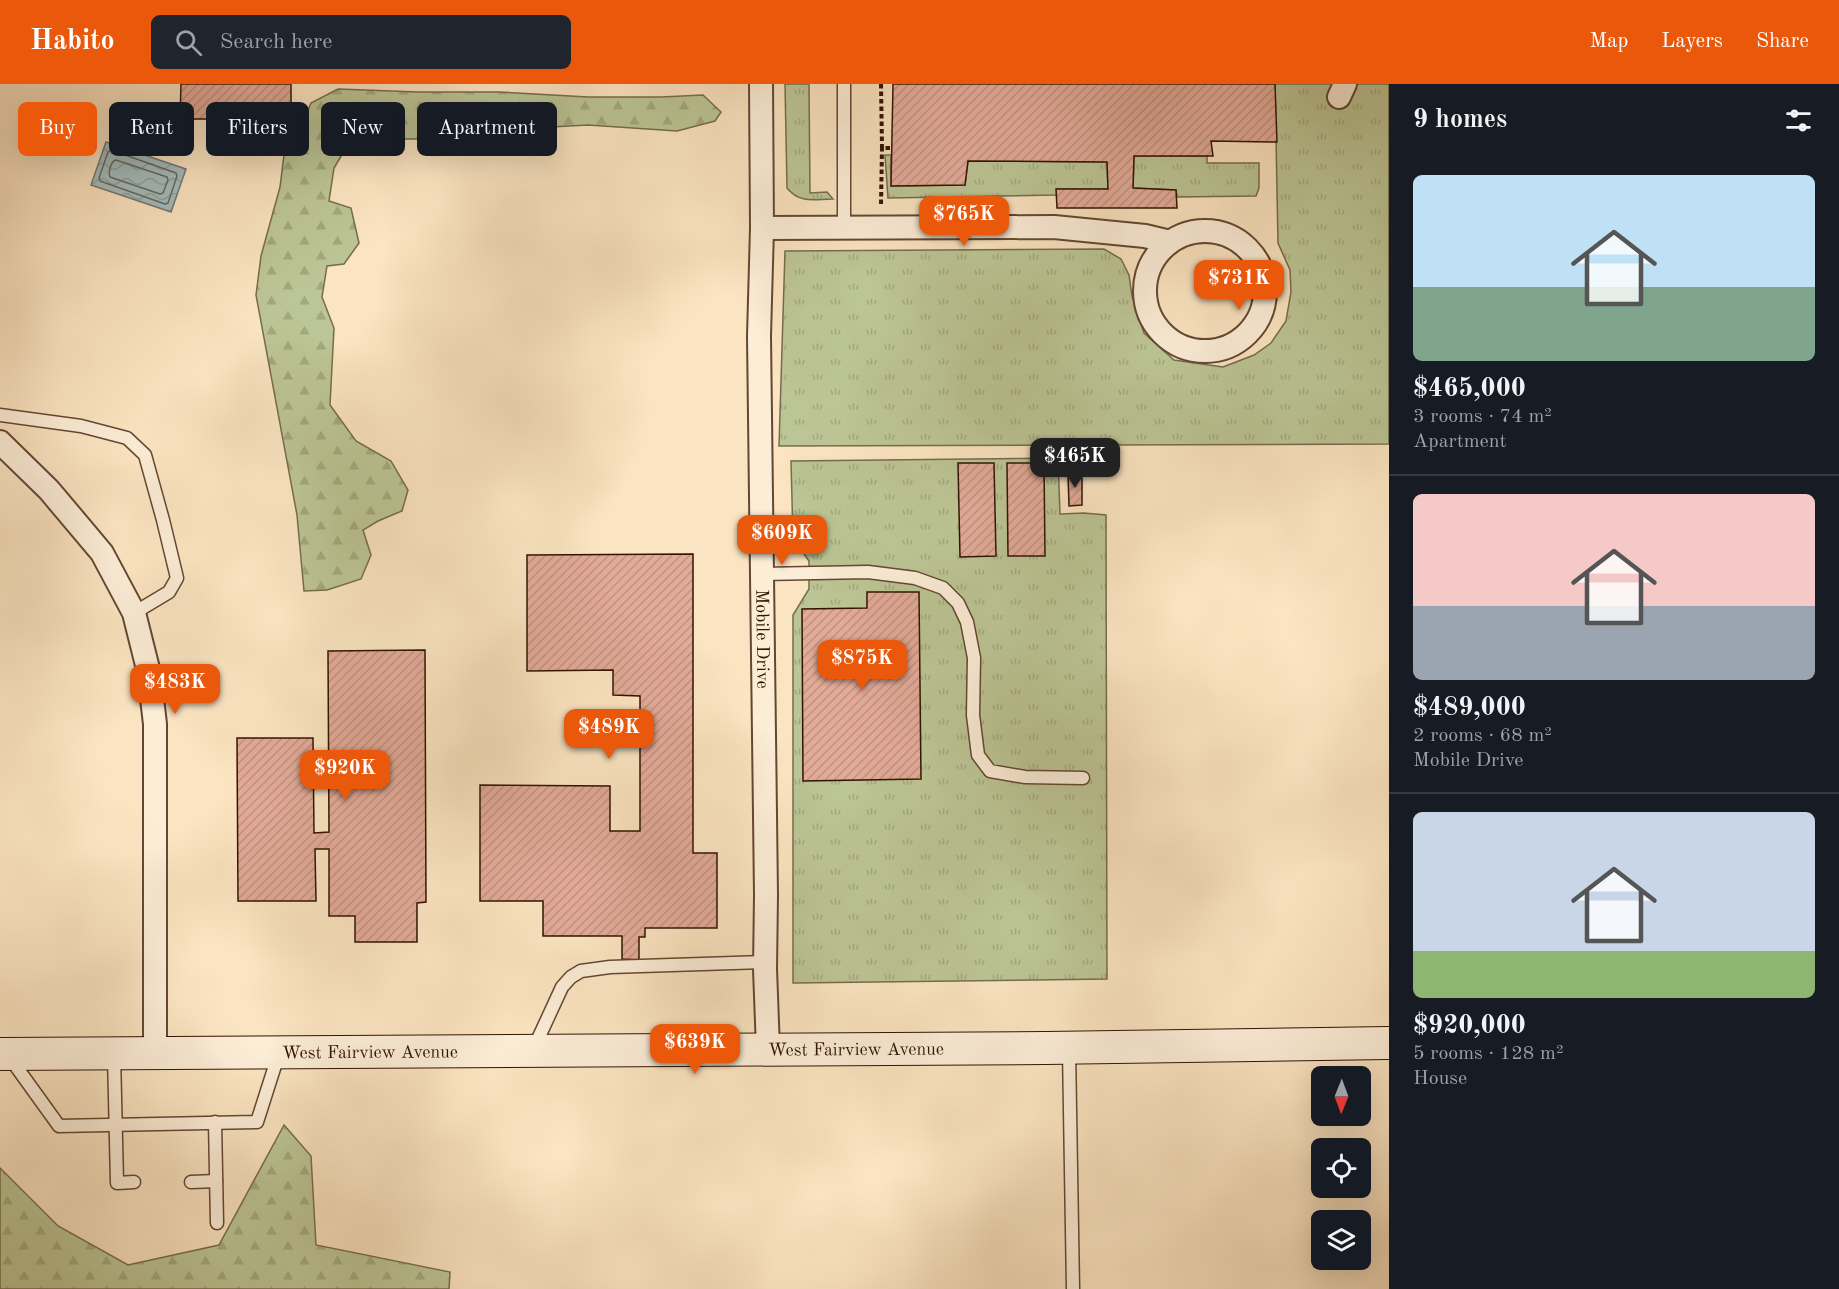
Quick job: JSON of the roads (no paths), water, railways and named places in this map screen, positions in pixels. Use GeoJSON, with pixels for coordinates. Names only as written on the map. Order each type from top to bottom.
{"type":"FeatureCollection","features":[{"type":"Feature","properties":{"kind":"main road","name":"West Fairview Avenue"},"geometry":{"type":"LineString","coordinates":[[4,1054],[1070,1048],[1389,1043]]}},
{"type":"Feature","properties":{"kind":"street","name":"Mobile Drive"},"geometry":{"type":"LineString","coordinates":[[761,84],[762,228],[759,336],[765,962],[768,1049]]}},
{"type":"Feature","properties":{"kind":"street"},"geometry":{"type":"LineString","coordinates":[[762,228],[1054,226],[1145,236],[1170,242],[1193,232],[1218,232],[1241,242],[1258,261],[1265,285],[1263,310],[1250,332],[1229,346],[1204,352],[1180,346],[1160,331],[1147,309],[1145,284],[1153,260],[1170,242]]}},
{"type":"Feature","properties":{"kind":"street"},"geometry":{"type":"LineString","coordinates":[[0,442],[49,490],[102,553],[134,613],[149,673],[155,724],[155,1054]]}},
{"type":"Feature","properties":{"kind":"lane"},"geometry":{"type":"LineString","coordinates":[[844,84],[844,227]]}},
{"type":"Feature","properties":{"kind":"lane"},"geometry":{"type":"LineString","coordinates":[[0,415],[81,426],[127,438],[145,455],[177,578],[169,592],[134,613]]}},
{"type":"Feature","properties":{"kind":"lane"},"geometry":{"type":"LineString","coordinates":[[762,574],[868,572],[915,578],[943,588],[958,603],[967,622],[974,658],[973,715],[978,755],[990,771],[1025,777],[1083,778]]}},
{"type":"Feature","properties":{"kind":"lane"},"geometry":{"type":"LineString","coordinates":[[532,1051],[562,987],[571,977],[581,971],[610,967],[765,962]]}},
{"type":"Feature","properties":{"kind":"lane"},"geometry":{"type":"LineString","coordinates":[[1070,1048],[1072,1289]]}},
{"type":"Feature","properties":{"kind":"lane"},"geometry":{"type":"LineString","coordinates":[[4,1054],[59,1126],[257,1122],[279,1053]]}},
{"type":"Feature","properties":{"kind":"lane"},"geometry":{"type":"LineString","coordinates":[[114,1054],[117,1183],[134,1182]]}},
{"type":"Feature","properties":{"kind":"lane"},"geometry":{"type":"LineString","coordinates":[[214,1122],[217,1223]]}},
{"type":"Feature","properties":{"kind":"lane"},"geometry":{"type":"LineString","coordinates":[[190,1182],[216,1181]]}},
{"type":"Feature","properties":{"kind":"water"},"geometry":{"type":"Polygon","coordinates":[[[106,142],[109,143],[109,156],[147,156],[186,169],[171,212],[91,185],[106,142]]]}}]}
